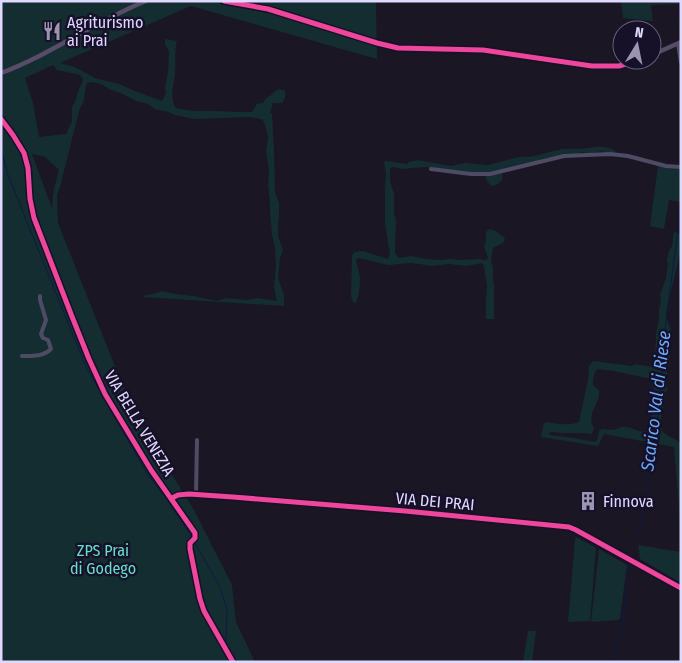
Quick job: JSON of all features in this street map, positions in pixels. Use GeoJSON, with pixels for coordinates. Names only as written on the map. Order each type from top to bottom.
{"type":"FeatureCollection","features":[{"type":"Feature","properties":{"kind":"main road"},"geometry":{"type":"LineString","coordinates":[[1,73],[22,65],[146,1]]}},
{"type":"Feature","properties":{"kind":"main road"},"geometry":{"type":"LineString","coordinates":[[224,1],[268,9],[398,48],[483,50],[592,66],[612,66]]}},
{"type":"Feature","properties":{"kind":"main road"},"geometry":{"type":"LineString","coordinates":[[662,50],[680,43]]}},
{"type":"Feature","properties":{"kind":"street"},"geometry":{"type":"LineString","coordinates":[[680,43],[681,62]]}},
{"type":"Feature","properties":{"kind":"street","name":"VIA BELLA VENEZIA"},"geometry":{"type":"LineString","coordinates":[[1,120],[20,147],[27,162],[30,199],[34,218],[71,314],[105,394],[151,470],[194,529],[195,533],[190,549],[202,605],[233,662]]}},
{"type":"Feature","properties":{"kind":"street"},"geometry":{"type":"LineString","coordinates":[[431,169],[471,174],[490,174],[564,156],[610,154],[628,156],[666,166],[681,167]]}},
{"type":"Feature","properties":{"kind":"street"},"geometry":{"type":"LineString","coordinates":[[22,356],[40,355],[49,352],[51,349],[48,340],[43,338],[41,334],[46,320],[40,296]]}},
{"type":"Feature","properties":{"kind":"street"},"geometry":{"type":"LineString","coordinates":[[196,494],[197,440]]}},
{"type":"Feature","properties":{"kind":"street","name":"VIA DEI PRAI"},"geometry":{"type":"LineString","coordinates":[[172,498],[178,495],[196,494],[396,510],[569,527],[681,588]]}},
{"type":"Feature","properties":{"kind":"green space","name":"ZPS Prai di Godego"},"geometry":{"type":"Polygon","coordinates":[[[1,1],[376,1],[377,59],[191,6],[60,63],[75,67],[95,78],[119,84],[162,101],[166,93],[169,52],[165,39],[177,41],[172,95],[176,108],[193,111],[252,112],[257,104],[263,103],[266,98],[278,89],[285,92],[282,103],[273,103],[270,113],[272,114],[275,192],[279,203],[278,236],[283,250],[280,258],[278,278],[284,295],[284,306],[142,297],[161,291],[217,301],[225,298],[247,300],[258,298],[277,301],[274,287],[275,248],[272,234],[266,150],[268,138],[262,119],[250,117],[194,119],[155,109],[148,104],[136,101],[101,84],[87,83],[84,100],[79,111],[57,195],[58,223],[134,414],[194,510],[232,585],[236,622],[255,662],[1,662],[1,1]],[[53,65],[25,78],[33,103],[39,137],[66,134],[72,122],[72,107],[83,80],[80,75],[57,70],[53,65]],[[32,154],[52,208],[53,193],[59,170],[45,157],[32,154]]]}},
{"type":"Feature","properties":{"kind":"green space"},"geometry":{"type":"Polygon","coordinates":[[[621,1],[680,1],[681,4],[651,5],[653,20],[623,18],[621,1]]]}},
{"type":"Feature","properties":{"kind":"green space"},"geometry":{"type":"Polygon","coordinates":[[[594,147],[612,149],[619,157],[601,151],[545,158],[528,164],[505,168],[501,172],[502,181],[493,186],[490,185],[485,175],[463,171],[425,167],[390,168],[390,182],[394,193],[394,214],[396,220],[395,253],[399,258],[411,256],[441,260],[486,260],[488,258],[484,247],[486,232],[490,229],[505,238],[503,243],[493,248],[491,262],[494,285],[494,319],[486,319],[487,286],[482,263],[467,266],[449,264],[433,266],[412,263],[388,265],[358,258],[356,260],[360,287],[356,303],[353,302],[351,296],[352,255],[354,252],[363,251],[388,259],[390,254],[385,224],[386,174],[384,162],[407,164],[418,160],[451,166],[465,163],[488,165],[562,149],[594,147]]]}},
{"type":"Feature","properties":{"kind":"green space"},"geometry":{"type":"Polygon","coordinates":[[[658,166],[681,169],[681,202],[669,200],[664,229],[650,226],[658,166]]]}},
{"type":"Feature","properties":{"kind":"green space"},"geometry":{"type":"Polygon","coordinates":[[[674,232],[681,234],[681,251],[666,316],[671,331],[670,360],[660,425],[663,432],[681,444],[681,530],[674,447],[604,434],[598,446],[541,437],[544,423],[567,424],[579,422],[589,366],[593,361],[653,367],[661,301],[660,295],[666,278],[667,260],[674,232]],[[597,369],[595,374],[593,384],[599,392],[591,419],[594,428],[592,434],[552,432],[549,433],[550,435],[595,442],[599,431],[602,430],[625,427],[647,431],[655,393],[651,379],[597,369]]]}},
{"type":"Feature","properties":{"kind":"green space"},"geometry":{"type":"Polygon","coordinates":[[[576,537],[596,548],[590,621],[568,622],[575,539],[576,537]]]}},
{"type":"Feature","properties":{"kind":"green space"},"geometry":{"type":"Polygon","coordinates":[[[638,545],[681,552],[681,583],[640,559],[638,545]]]}},
{"type":"Feature","properties":{"kind":"green space"},"geometry":{"type":"Polygon","coordinates":[[[599,549],[627,565],[620,618],[618,620],[591,622],[599,549]]]}},
{"type":"Feature","properties":{"kind":"green space"},"geometry":{"type":"Polygon","coordinates":[[[528,631],[536,631],[532,662],[523,662],[528,631]]]}},
{"type":"Feature","properties":{"kind":"waterway","name":"Scarico Val di Riese"},"geometry":{"type":"LineString","coordinates":[[679,1],[681,30]]}},
{"type":"Feature","properties":{"kind":"waterway"},"geometry":{"type":"LineString","coordinates":[[1,148],[8,175],[86,367],[146,472],[192,538]]}},
{"type":"Feature","properties":{"kind":"waterway","name":"Scarico Val di Riese"},"geometry":{"type":"LineString","coordinates":[[638,534],[658,418],[666,321],[681,208]]}},
{"type":"Feature","properties":{"kind":"waterway"},"geometry":{"type":"LineString","coordinates":[[194,541],[220,587],[227,609],[226,641]]}},
{"type":"Feature","properties":{"kind":"waterway","name":"Scarico Val di Riese"},"geometry":{"type":"LineString","coordinates":[[614,662],[623,625],[629,563]]}},
{"type":"Feature","properties":{"kind":"waterway"},"geometry":{"type":"LineString","coordinates":[[227,645],[236,662]]}},
{"type":"Feature","properties":{"kind":"cycle path"},"geometry":{"type":"LineString","coordinates":[[224,1],[268,9],[398,48],[483,50],[592,66],[612,66]]}},
{"type":"Feature","properties":{"kind":"cycle path"},"geometry":{"type":"LineString","coordinates":[[1,119],[24,153],[28,168],[30,199],[34,218],[89,359],[105,394],[151,470],[195,533],[195,538],[190,543],[190,549],[200,599],[204,611],[233,662]]}},
{"type":"Feature","properties":{"kind":"cycle path"},"geometry":{"type":"LineString","coordinates":[[172,498],[178,495],[189,494],[233,497],[569,527],[681,588]]}},
{"type":"Feature","properties":{"kind":"place","name":"Agriturismo ai Prai"},"geometry":{"type":"Point","coordinates":[52,31]}},
{"type":"Feature","properties":{"kind":"place","name":"Finnova"},"geometry":{"type":"Point","coordinates":[588,501]}}]}
